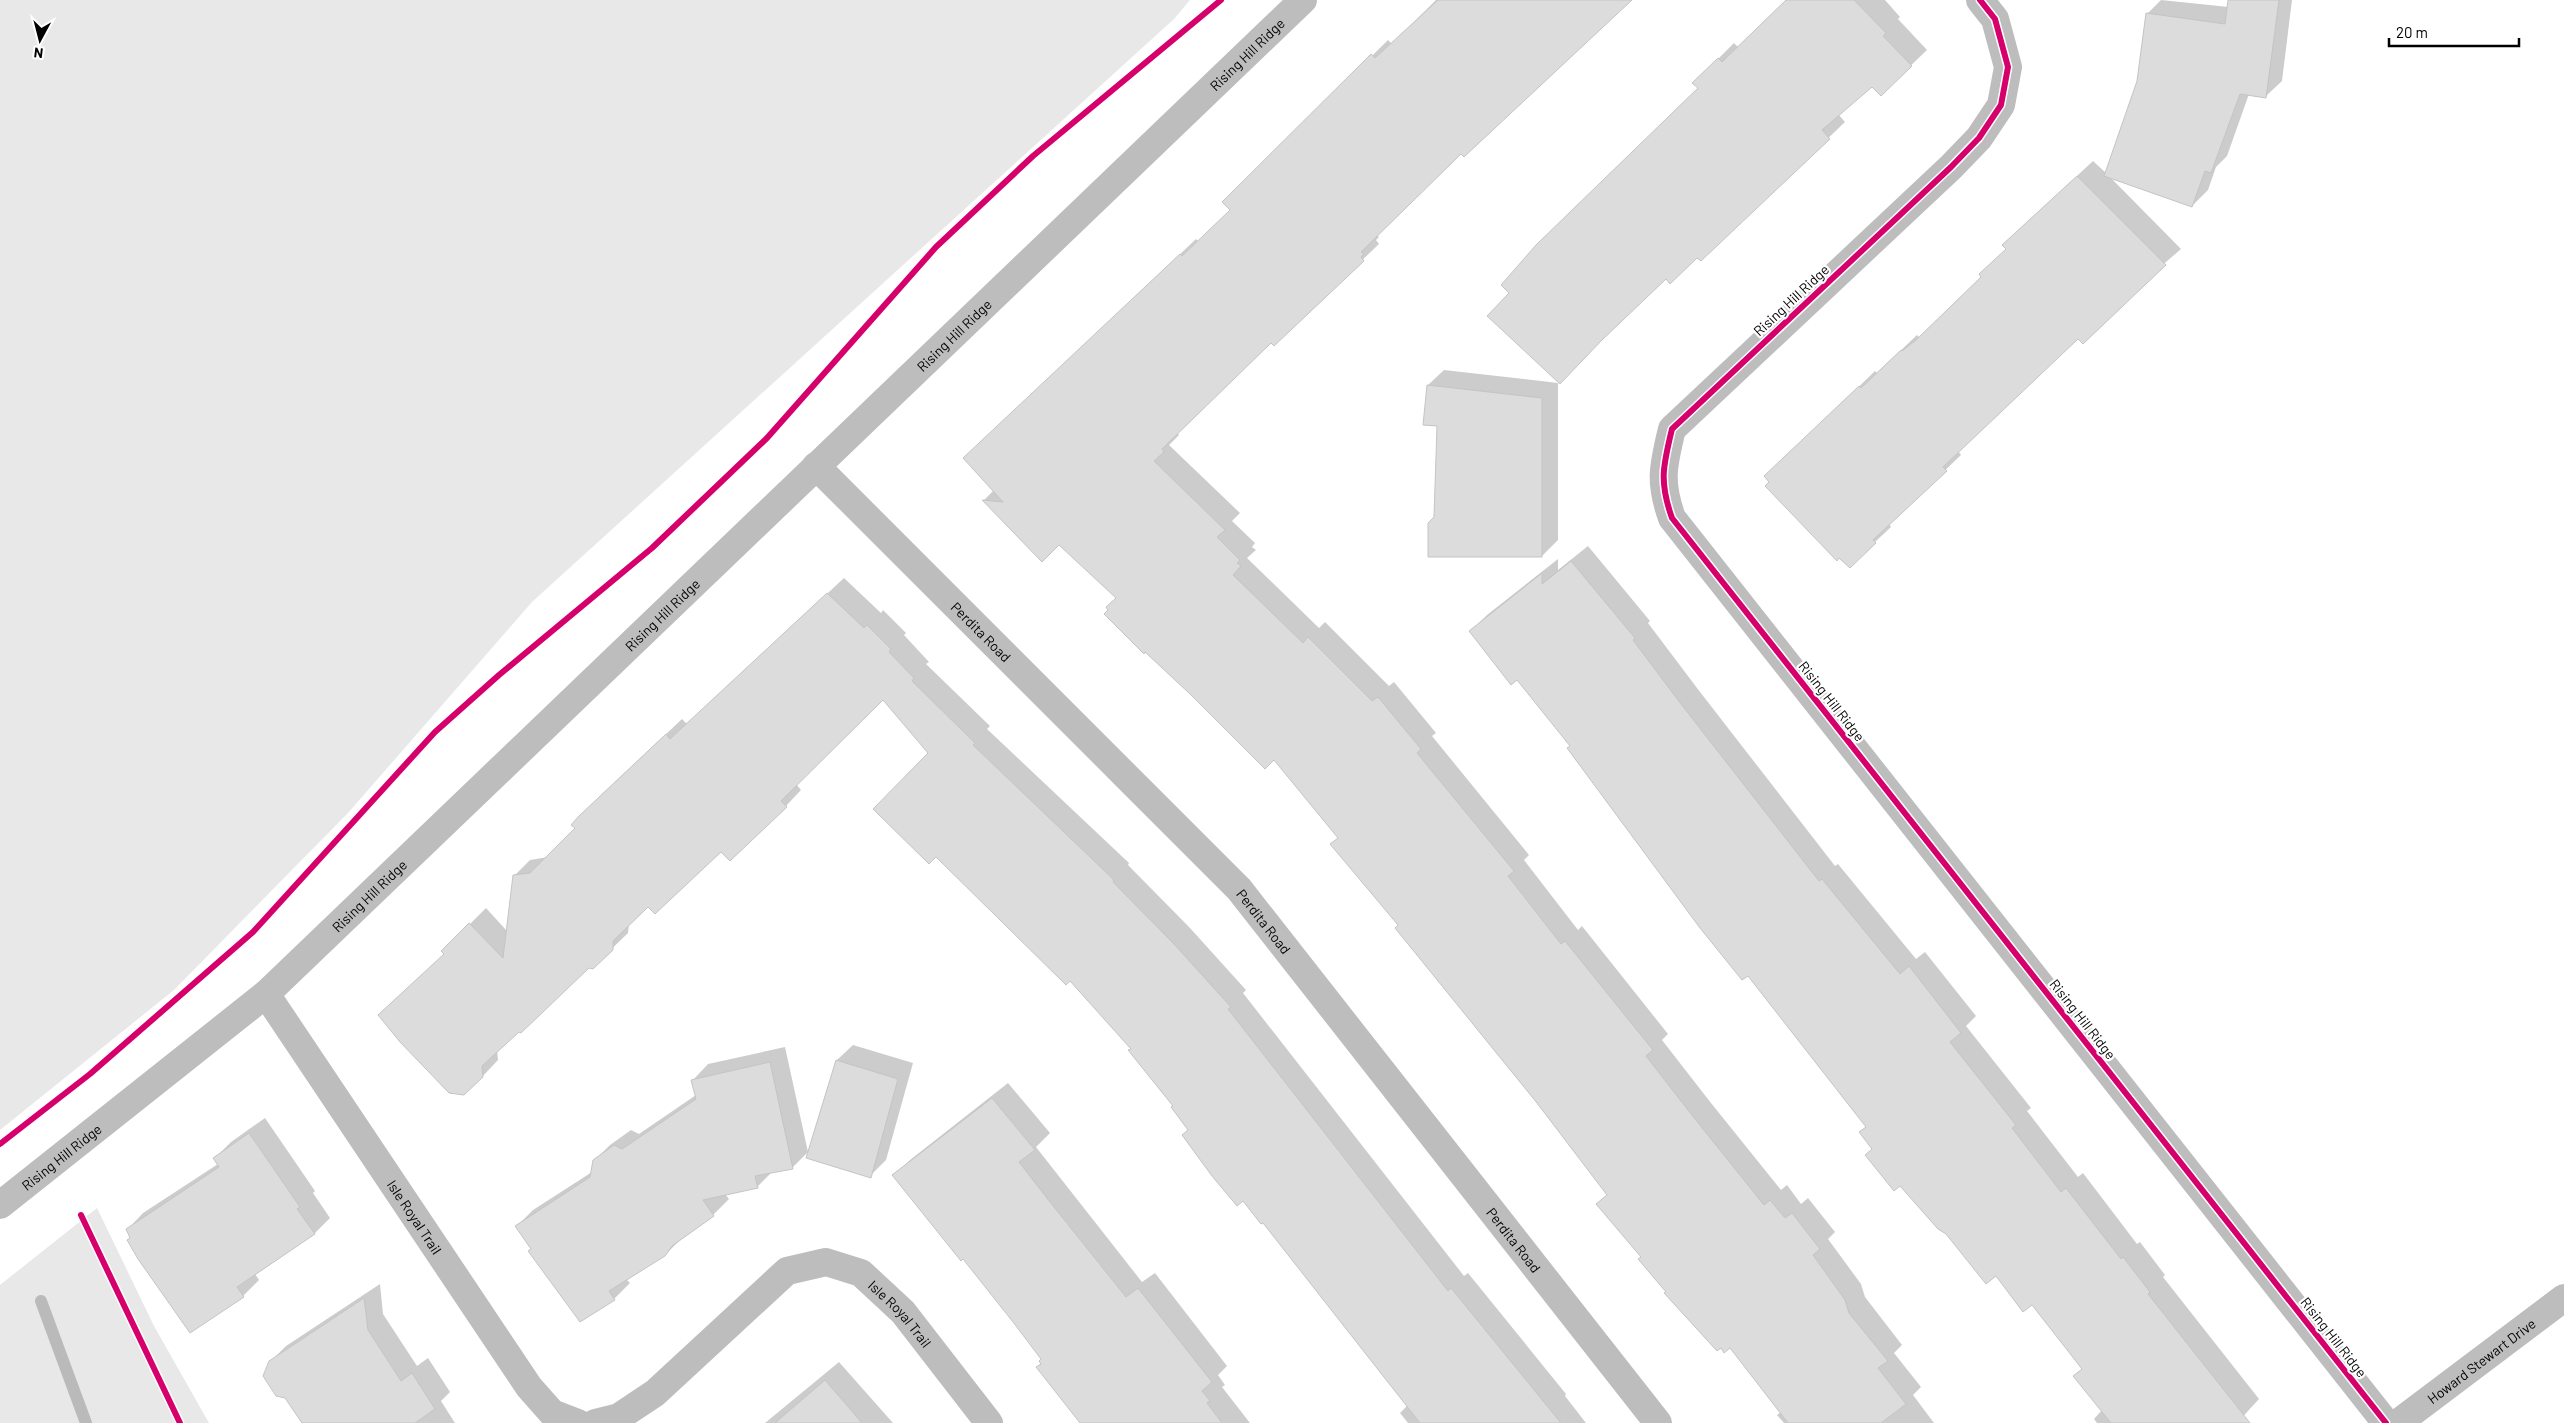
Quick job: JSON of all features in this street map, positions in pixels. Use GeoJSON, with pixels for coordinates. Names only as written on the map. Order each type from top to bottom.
{"type":"FeatureCollection","features":[{"type":"Feature","properties":{"kind":"street","name":"Rising Hill Ridge"},"geometry":{"type":"LineString","coordinates":[[0,1205],[266,994],[570,705],[816,466],[1303,0]]}},
{"type":"Feature","properties":{"kind":"street","name":"Rising Hill Ridge"},"geometry":{"type":"LineString","coordinates":[[1980,0],[1995,18],[2008,67],[2001,105],[1978,138],[1951,167],[1672,429],[1663,465],[1663,494],[1672,518],[2386,1423]]}},
{"type":"Feature","properties":{"kind":"street","name":"Perdita Road"},"geometry":{"type":"LineString","coordinates":[[816,466],[1239,889],[1658,1423]]}},
{"type":"Feature","properties":{"kind":"street","name":"Isle Royal Trail"},"geometry":{"type":"LineString","coordinates":[[266,994],[529,1387],[552,1413],[578,1423]]}},
{"type":"Feature","properties":{"kind":"street","name":"Isle Royal Trail"},"geometry":{"type":"LineString","coordinates":[[595,1423],[619,1417],[655,1393],[787,1271],[826,1262],[861,1273],[903,1312],[989,1423]]}},
{"type":"Feature","properties":{"kind":"street","name":"Howard Stewart Drive"},"geometry":{"type":"LineString","coordinates":[[2398,1423],[2564,1298]]}},
{"type":"Feature","properties":{"kind":"shaded area"},"geometry":{"type":"Polygon","coordinates":[[[0,0],[1190,0],[1174,19],[532,602],[348,813],[174,990],[0,1130],[0,0]]]}},
{"type":"Feature","properties":{"kind":"shaded area"},"geometry":{"type":"Polygon","coordinates":[[[97,1208],[154,1326],[209,1423],[0,1423],[0,1285],[97,1208]]]}},
{"type":"Feature","properties":{"kind":"building"},"geometry":{"type":"Polygon","coordinates":[[[1438,0],[1632,0],[1464,157],[1461,154],[1361,252],[1364,254],[1361,257],[1364,261],[1274,346],[1271,343],[1162,449],[1164,452],[1154,461],[1225,530],[1217,537],[1240,560],[1237,563],[1241,566],[1233,575],[1303,643],[1308,637],[1372,701],[1378,697],[1421,749],[1417,753],[1514,871],[1508,876],[1561,944],[1565,941],[1653,1050],[1646,1056],[1695,1119],[1764,1205],[1770,1200],[1785,1218],[1792,1213],[1820,1249],[1813,1255],[1845,1300],[1849,1313],[1888,1361],[1878,1368],[1906,1404],[1881,1423],[1788,1423],[1730,1348],[1724,1353],[1721,1348],[1717,1351],[1664,1293],[1666,1292],[1638,1259],[1641,1257],[1596,1204],[1607,1195],[1537,1103],[1395,928],[1398,925],[1330,844],[1338,838],[1274,760],[1265,769],[1190,694],[1145,652],[1144,654],[1104,614],[1108,610],[1106,607],[1116,598],[1059,545],[1042,562],[982,500],[1003,502],[963,458],[1180,254],[1182,256],[1230,210],[1222,202],[1371,54],[1375,58],[1438,0]]]}},
{"type":"Feature","properties":{"kind":"building"},"geometry":{"type":"Polygon","coordinates":[[[1786,0],[1854,0],[1886,33],[1883,36],[1912,66],[1881,96],[1872,87],[1822,130],[1830,139],[1701,261],[1697,258],[1670,284],[1666,279],[1602,340],[1560,384],[1487,316],[1509,293],[1501,285],[1536,245],[1698,88],[1692,83],[1718,58],[1722,62],[1786,0]]]}},
{"type":"Feature","properties":{"kind":"building"},"geometry":{"type":"Polygon","coordinates":[[[2228,0],[2279,0],[2266,98],[2240,94],[2211,173],[2205,171],[2192,207],[2104,176],[2137,81],[2146,13],[2225,24],[2228,0]]]}},
{"type":"Feature","properties":{"kind":"building"},"geometry":{"type":"Polygon","coordinates":[[[2077,176],[2166,265],[2083,344],[2078,339],[1943,467],[1947,471],[1873,540],[1876,543],[1850,568],[1839,558],[1837,561],[1765,486],[1769,482],[1764,476],[1859,386],[1861,388],[1901,350],[1916,340],[1981,277],[1979,274],[2006,249],[2002,245],[2077,176]]]}},
{"type":"Feature","properties":{"kind":"building"},"geometry":{"type":"Polygon","coordinates":[[[1427,385],[1542,398],[1542,557],[1428,557],[1428,523],[1434,517],[1437,426],[1423,425],[1427,385]]]}},
{"type":"Feature","properties":{"kind":"building"},"geometry":{"type":"Polygon","coordinates":[[[1571,561],[1635,638],[1633,640],[1681,704],[1819,881],[1822,879],[1900,974],[1909,966],[1961,1033],[1950,1042],[2016,1125],[2012,1128],[2061,1192],[2066,1188],[2121,1259],[2123,1257],[2150,1292],[2148,1294],[2250,1423],[2111,1423],[2073,1376],[2082,1369],[2032,1305],[2023,1312],[1996,1276],[1986,1284],[1946,1234],[1938,1229],[1900,1186],[1894,1191],[1865,1155],[1872,1149],[1859,1132],[1866,1127],[1748,976],[1742,980],[1700,928],[1567,748],[1570,746],[1517,680],[1511,685],[1469,631],[1542,573],[1542,584],[1571,561]]]}},
{"type":"Feature","properties":{"kind":"building"},"geometry":{"type":"Polygon","coordinates":[[[827,593],[864,628],[867,625],[891,649],[889,652],[914,678],[912,681],[975,743],[973,745],[1114,880],[1113,882],[1174,944],[1231,1007],[1228,1009],[1448,1291],[1451,1288],[1561,1423],[1420,1423],[1263,1223],[1261,1224],[1243,1201],[1237,1206],[1212,1176],[1182,1135],[1188,1130],[1171,1107],[1173,1106],[1128,1050],[1131,1049],[1070,981],[1066,985],[936,857],[929,864],[873,809],[928,753],[883,700],[781,801],[787,807],[730,861],[721,852],[655,914],[648,907],[613,941],[613,950],[593,969],[589,968],[521,1033],[519,1032],[482,1066],[483,1077],[464,1095],[449,1093],[400,1042],[378,1015],[444,954],[441,951],[469,923],[503,958],[513,875],[530,873],[575,828],[571,825],[579,816],[666,734],[670,739],[827,593]]]}},
{"type":"Feature","properties":{"kind":"building"},"geometry":{"type":"Polygon","coordinates":[[[836,1060],[898,1079],[871,1178],[806,1158],[836,1060]]]}},
{"type":"Feature","properties":{"kind":"building"},"geometry":{"type":"Polygon","coordinates":[[[770,1062],[793,1169],[755,1176],[758,1188],[703,1200],[714,1216],[672,1246],[665,1256],[609,1291],[615,1300],[580,1322],[528,1251],[531,1249],[515,1226],[590,1177],[593,1160],[614,1145],[622,1149],[696,1099],[691,1080],[770,1062]]]}},
{"type":"Feature","properties":{"kind":"building"},"geometry":{"type":"Polygon","coordinates":[[[992,1098],[1035,1150],[1019,1162],[1126,1297],[1138,1288],[1212,1382],[1202,1391],[1210,1401],[1207,1403],[1222,1423],[1080,1423],[1036,1367],[1041,1364],[1039,1361],[1041,1359],[1013,1322],[892,1175],[992,1098]]]}},
{"type":"Feature","properties":{"kind":"building"},"geometry":{"type":"Polygon","coordinates":[[[249,1133],[300,1207],[297,1209],[315,1234],[237,1287],[244,1297],[190,1333],[138,1259],[127,1240],[130,1238],[126,1229],[219,1167],[213,1158],[249,1133]]]}},
{"type":"Feature","properties":{"kind":"building"},"geometry":{"type":"Polygon","coordinates":[[[364,1298],[368,1330],[401,1381],[412,1373],[435,1409],[415,1423],[302,1423],[285,1398],[276,1396],[263,1376],[269,1361],[364,1298]]]}},
{"type":"Feature","properties":{"kind":"building"},"geometry":{"type":"Polygon","coordinates":[[[825,1380],[862,1423],[775,1423],[825,1380]]]}},
{"type":"Feature","properties":{"kind":"waterway"},"geometry":{"type":"LineString","coordinates":[[41,1301],[86,1423]]}},
{"type":"Feature","properties":{"kind":"cycle path"},"geometry":{"type":"LineString","coordinates":[[0,1144],[90,1074],[253,932],[435,732],[499,675],[652,548],[767,438],[936,247],[1033,156],[1221,0]]}},
{"type":"Feature","properties":{"kind":"cycle path"},"geometry":{"type":"LineString","coordinates":[[1980,0],[1995,19],[2008,67],[2001,105],[1979,138],[1951,167],[1672,429],[1666,453],[1664,474],[1665,494],[1668,505],[1672,518],[2386,1423]]}},
{"type":"Feature","properties":{"kind":"cycle path"},"geometry":{"type":"LineString","coordinates":[[81,1215],[180,1423]]}}]}
